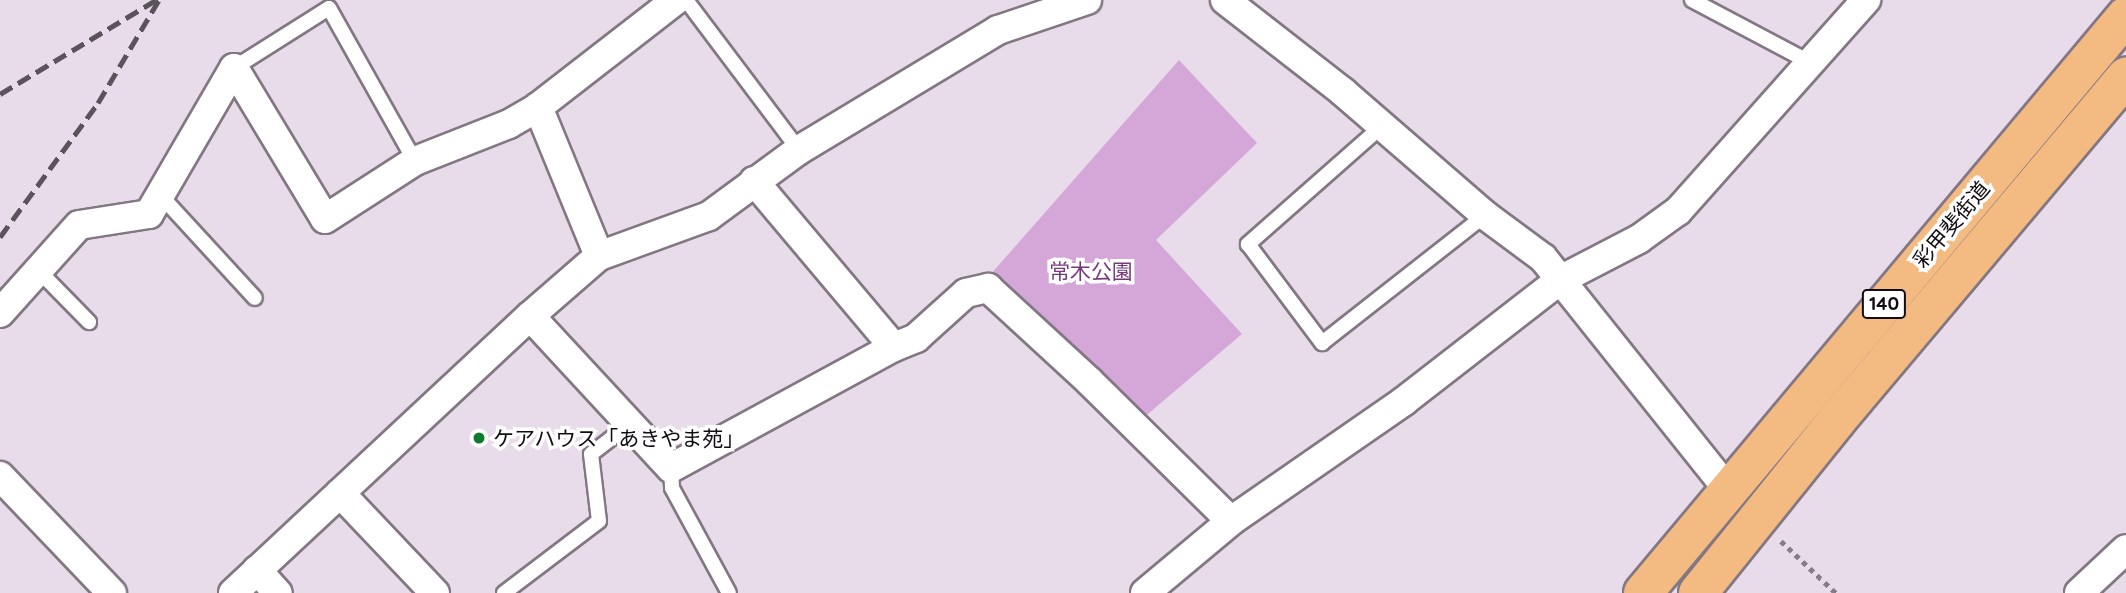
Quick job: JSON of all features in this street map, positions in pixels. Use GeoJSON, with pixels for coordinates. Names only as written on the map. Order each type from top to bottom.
{"type":"FeatureCollection","features":[{"type":"Feature","properties":{"kind":"highway","name":"彩甲斐街道"},"geometry":{"type":"LineString","coordinates":[[1643,593],[2126,16]]}},
{"type":"Feature","properties":{"kind":"highway","name":"彩甲斐街道"},"geometry":{"type":"LineString","coordinates":[[1698,593],[1756,518],[2126,77]]}},
{"type":"Feature","properties":{"kind":"street"},"geometry":{"type":"LineString","coordinates":[[0,313],[79,225],[149,214],[162,197],[234,68],[325,219],[415,160],[509,124],[538,107],[676,0]]}},
{"type":"Feature","properties":{"kind":"street"},"geometry":{"type":"LineString","coordinates":[[233,593],[530,316],[599,256],[709,216],[799,150],[998,30],[1087,0]]}},
{"type":"Feature","properties":{"kind":"street"},"geometry":{"type":"LineString","coordinates":[[1225,0],[1382,126],[1485,215],[1542,258],[1728,490]]}},
{"type":"Feature","properties":{"kind":"street"},"geometry":{"type":"LineString","coordinates":[[1145,593],[1231,521],[1404,401],[1560,280],[1639,239],[1678,211],[1866,0]]}},
{"type":"Feature","properties":{"kind":"street"},"geometry":{"type":"LineString","coordinates":[[538,107],[599,256]]}},
{"type":"Feature","properties":{"kind":"street"},"geometry":{"type":"LineString","coordinates":[[754,181],[894,347]]}},
{"type":"Feature","properties":{"kind":"street"},"geometry":{"type":"LineString","coordinates":[[530,316],[671,468],[894,347],[916,338],[966,293],[988,288],[1089,381],[1231,521]]}},
{"type":"Feature","properties":{"kind":"street"},"geometry":{"type":"LineString","coordinates":[[0,476],[112,593]]}},
{"type":"Feature","properties":{"kind":"street"},"geometry":{"type":"LineString","coordinates":[[340,493],[435,593]]}},
{"type":"Feature","properties":{"kind":"street"},"geometry":{"type":"LineString","coordinates":[[2093,588],[2126,549]]}},
{"type":"Feature","properties":{"kind":"street"},"geometry":{"type":"LineString","coordinates":[[257,570],[278,593]]}},
{"type":"Feature","properties":{"kind":"lane"},"geometry":{"type":"LineString","coordinates":[[686,0],[799,150]]}},
{"type":"Feature","properties":{"kind":"lane"},"geometry":{"type":"LineString","coordinates":[[1692,0],[1809,62]]}},
{"type":"Feature","properties":{"kind":"lane"},"geometry":{"type":"LineString","coordinates":[[234,68],[329,8],[415,160]]}},
{"type":"Feature","properties":{"kind":"lane"},"geometry":{"type":"LineString","coordinates":[[1382,126],[1248,244],[1322,343],[1485,215]]}},
{"type":"Feature","properties":{"kind":"lane"},"geometry":{"type":"LineString","coordinates":[[162,197],[255,298]]}},
{"type":"Feature","properties":{"kind":"lane"},"geometry":{"type":"LineString","coordinates":[[38,271],[89,322]]}},
{"type":"Feature","properties":{"kind":"lane"},"geometry":{"type":"LineString","coordinates":[[504,593],[599,521],[590,454],[631,423]]}},
{"type":"Feature","properties":{"kind":"lane"},"geometry":{"type":"LineString","coordinates":[[671,468],[672,488],[729,593]]}},
{"type":"Feature","properties":{"kind":"path"},"geometry":{"type":"LineString","coordinates":[[1756,518],[1807,562],[1836,593]]}},
{"type":"Feature","properties":{"kind":"green space","name":"常木公園"},"geometry":{"type":"Polygon","coordinates":[[[1179,60],[1257,143],[1156,240],[1242,334],[1142,419],[990,275],[1179,60]]]}},
{"type":"Feature","properties":{"kind":"railway"},"geometry":{"type":"LineString","coordinates":[[0,94],[156,0]]}},
{"type":"Feature","properties":{"kind":"railway"},"geometry":{"type":"LineString","coordinates":[[0,237],[98,103],[159,0]]}},
{"type":"Feature","properties":{"kind":"place","name":"ケアハウス「あきやま苑」"},"geometry":{"type":"Point","coordinates":[479,438]}}]}
